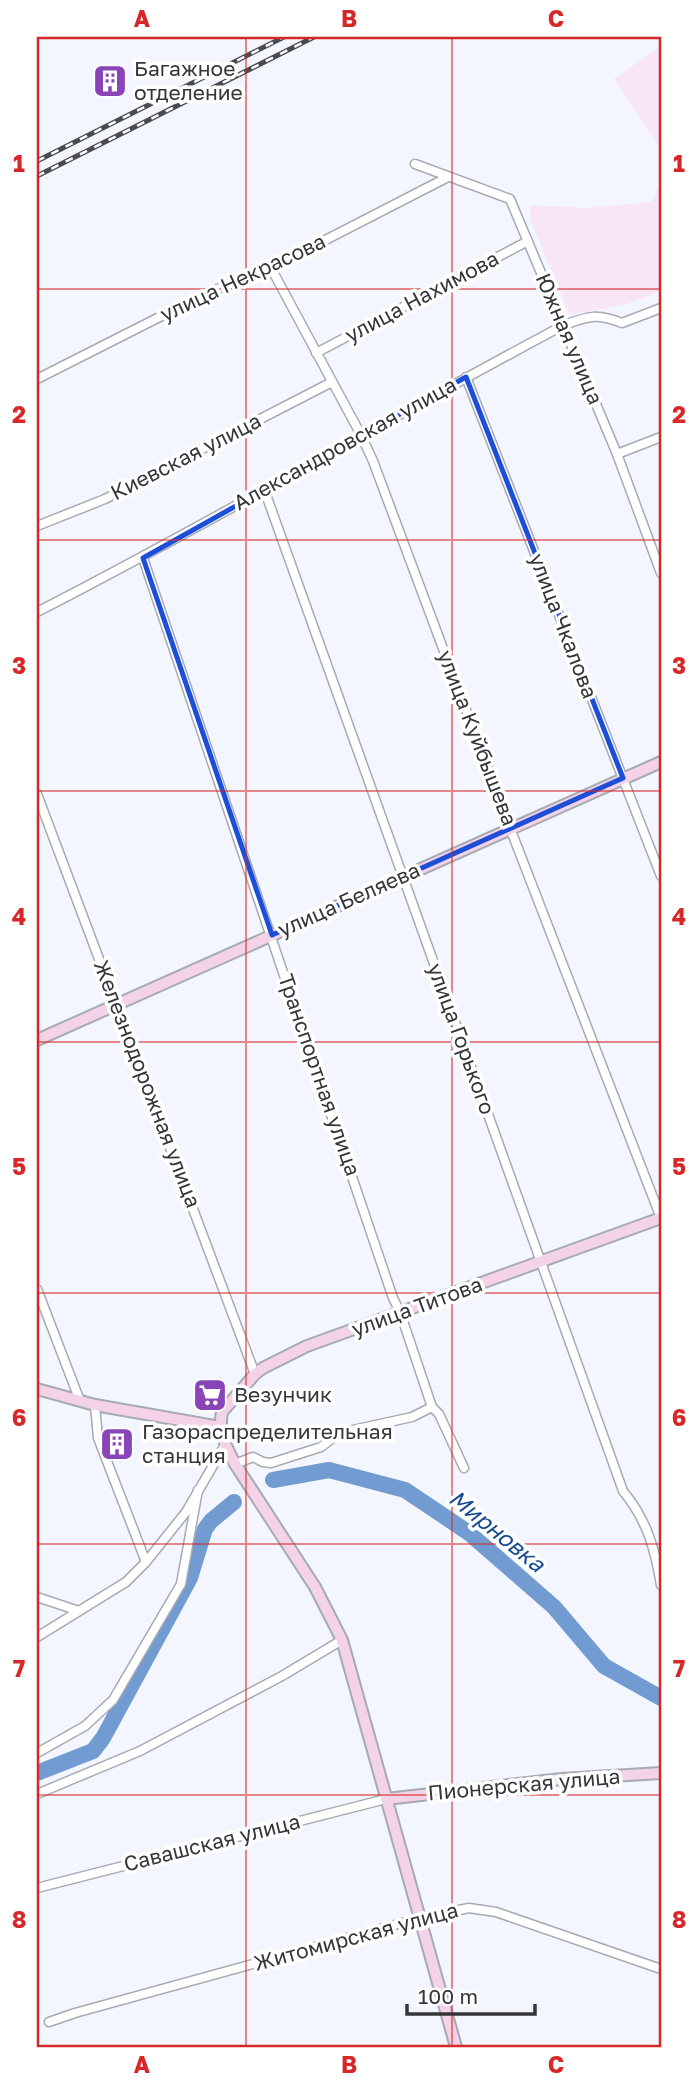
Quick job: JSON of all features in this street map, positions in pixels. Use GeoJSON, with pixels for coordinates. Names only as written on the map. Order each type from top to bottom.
{"type":"FeatureCollection","features":[{"type":"Feature","properties":{"kind":"main road","name":"улица Беляева"},"geometry":{"type":"LineString","coordinates":[[37,1040],[661,762]]}},
{"type":"Feature","properties":{"kind":"main road","name":"улица Титова"},"geometry":{"type":"LineString","coordinates":[[220,1427],[222,1412],[255,1374],[307,1346],[661,1218]]}},
{"type":"Feature","properties":{"kind":"main road"},"geometry":{"type":"LineString","coordinates":[[37,1389],[95,1405],[220,1427],[234,1464],[315,1587],[342,1640],[456,2047]]}},
{"type":"Feature","properties":{"kind":"main road","name":"Пионерская улица"},"geometry":{"type":"LineString","coordinates":[[386,1799],[562,1779],[661,1773]]}},
{"type":"Feature","properties":{"kind":"street","name":"Южная улица"},"geometry":{"type":"LineString","coordinates":[[415,164],[510,199],[617,454],[661,573]]}},
{"type":"Feature","properties":{"kind":"street","name":"улица Некрасова"},"geometry":{"type":"LineString","coordinates":[[37,379],[207,293],[271,268],[448,177]]}},
{"type":"Feature","properties":{"kind":"street","name":"улица Нахимова"},"geometry":{"type":"LineString","coordinates":[[316,353],[528,241]]}},
{"type":"Feature","properties":{"kind":"street","name":"улица Куйбышева"},"geometry":{"type":"LineString","coordinates":[[271,268],[373,461],[510,828],[661,1218]]}},
{"type":"Feature","properties":{"kind":"street","name":"Александровская улица"},"geometry":{"type":"LineString","coordinates":[[37,612],[143,558],[564,325],[582,318],[604,316],[622,323],[661,308]]}},
{"type":"Feature","properties":{"kind":"street","name":"улица Чкалова"},"geometry":{"type":"LineString","coordinates":[[466,377],[661,876]]}},
{"type":"Feature","properties":{"kind":"street","name":"Киевская улица"},"geometry":{"type":"LineString","coordinates":[[37,526],[105,499],[332,382]]}},
{"type":"Feature","properties":{"kind":"street"},"geometry":{"type":"LineString","coordinates":[[617,454],[661,437]]}},
{"type":"Feature","properties":{"kind":"street","name":"улица Горького"},"geometry":{"type":"LineString","coordinates":[[264,489],[623,1491],[636,1506],[654,1547],[661,1585]]}},
{"type":"Feature","properties":{"kind":"street","name":"Транспортная улица"},"geometry":{"type":"LineString","coordinates":[[143,558],[393,1298],[432,1407],[439,1414],[464,1468]]}},
{"type":"Feature","properties":{"kind":"street","name":"Железнодорожная улица"},"geometry":{"type":"LineString","coordinates":[[37,794],[255,1374]]}},
{"type":"Feature","properties":{"kind":"street"},"geometry":{"type":"LineString","coordinates":[[37,1289],[80,1401]]}},
{"type":"Feature","properties":{"kind":"street"},"geometry":{"type":"LineString","coordinates":[[95,1405],[98,1438],[146,1562]]}},
{"type":"Feature","properties":{"kind":"street"},"geometry":{"type":"LineString","coordinates":[[234,1464],[253,1457],[271,1463],[321,1447],[339,1433],[412,1417],[432,1407]]}},
{"type":"Feature","properties":{"kind":"street"},"geometry":{"type":"LineString","coordinates":[[37,1637],[126,1581],[146,1562],[180,1520],[225,1445]]}},
{"type":"Feature","properties":{"kind":"street"},"geometry":{"type":"LineString","coordinates":[[37,1753],[85,1726],[113,1700],[181,1584],[198,1490]]}},
{"type":"Feature","properties":{"kind":"street"},"geometry":{"type":"LineString","coordinates":[[37,1597],[79,1611]]}},
{"type":"Feature","properties":{"kind":"street"},"geometry":{"type":"LineString","coordinates":[[37,1794],[140,1751],[282,1676],[342,1640]]}},
{"type":"Feature","properties":{"kind":"street","name":"Савашская улица"},"geometry":{"type":"LineString","coordinates":[[37,1888],[386,1799]]}},
{"type":"Feature","properties":{"kind":"street","name":"Житомирская улица"},"geometry":{"type":"LineString","coordinates":[[49,2022],[75,2012],[420,1918],[468,1908],[496,1912],[661,1969]]}},
{"type":"Feature","properties":{"kind":"highlighted area"},"geometry":{"type":"Polygon","coordinates":[[[466,377],[623,778],[272,935],[143,558],[466,377]]]}},
{"type":"Feature","properties":{"kind":"shaded area"},"geometry":{"type":"Polygon","coordinates":[[[661,46],[661,149],[614,79],[661,46]]]}},
{"type":"Feature","properties":{"kind":"shaded area"},"geometry":{"type":"Polygon","coordinates":[[[661,180],[661,291],[627,304],[570,315],[530,219],[530,205],[586,208],[652,202],[661,180]]]}},
{"type":"Feature","properties":{"kind":"waterway","name":"Мирновка"},"geometry":{"type":"LineString","coordinates":[[273,1480],[329,1470],[405,1490],[469,1533],[554,1607],[604,1666],[661,1698]]}},
{"type":"Feature","properties":{"kind":"waterway","name":"Мирновка"},"geometry":{"type":"LineString","coordinates":[[37,1773],[93,1751],[103,1738],[190,1578],[205,1529],[234,1502]]}},
{"type":"Feature","properties":{"kind":"railway"},"geometry":{"type":"LineString","coordinates":[[37,161],[284,37]]}},
{"type":"Feature","properties":{"kind":"railway"},"geometry":{"type":"LineString","coordinates":[[37,176],[314,37]]}},
{"type":"Feature","properties":{"kind":"place","name":"Багажное отделение"},"geometry":{"type":"Point","coordinates":[110,81]}},
{"type":"Feature","properties":{"kind":"place","name":"Везунчик"},"geometry":{"type":"Point","coordinates":[210,1395]}},
{"type":"Feature","properties":{"kind":"place","name":"Газораспределительная станция"},"geometry":{"type":"Point","coordinates":[117,1444]}}]}
